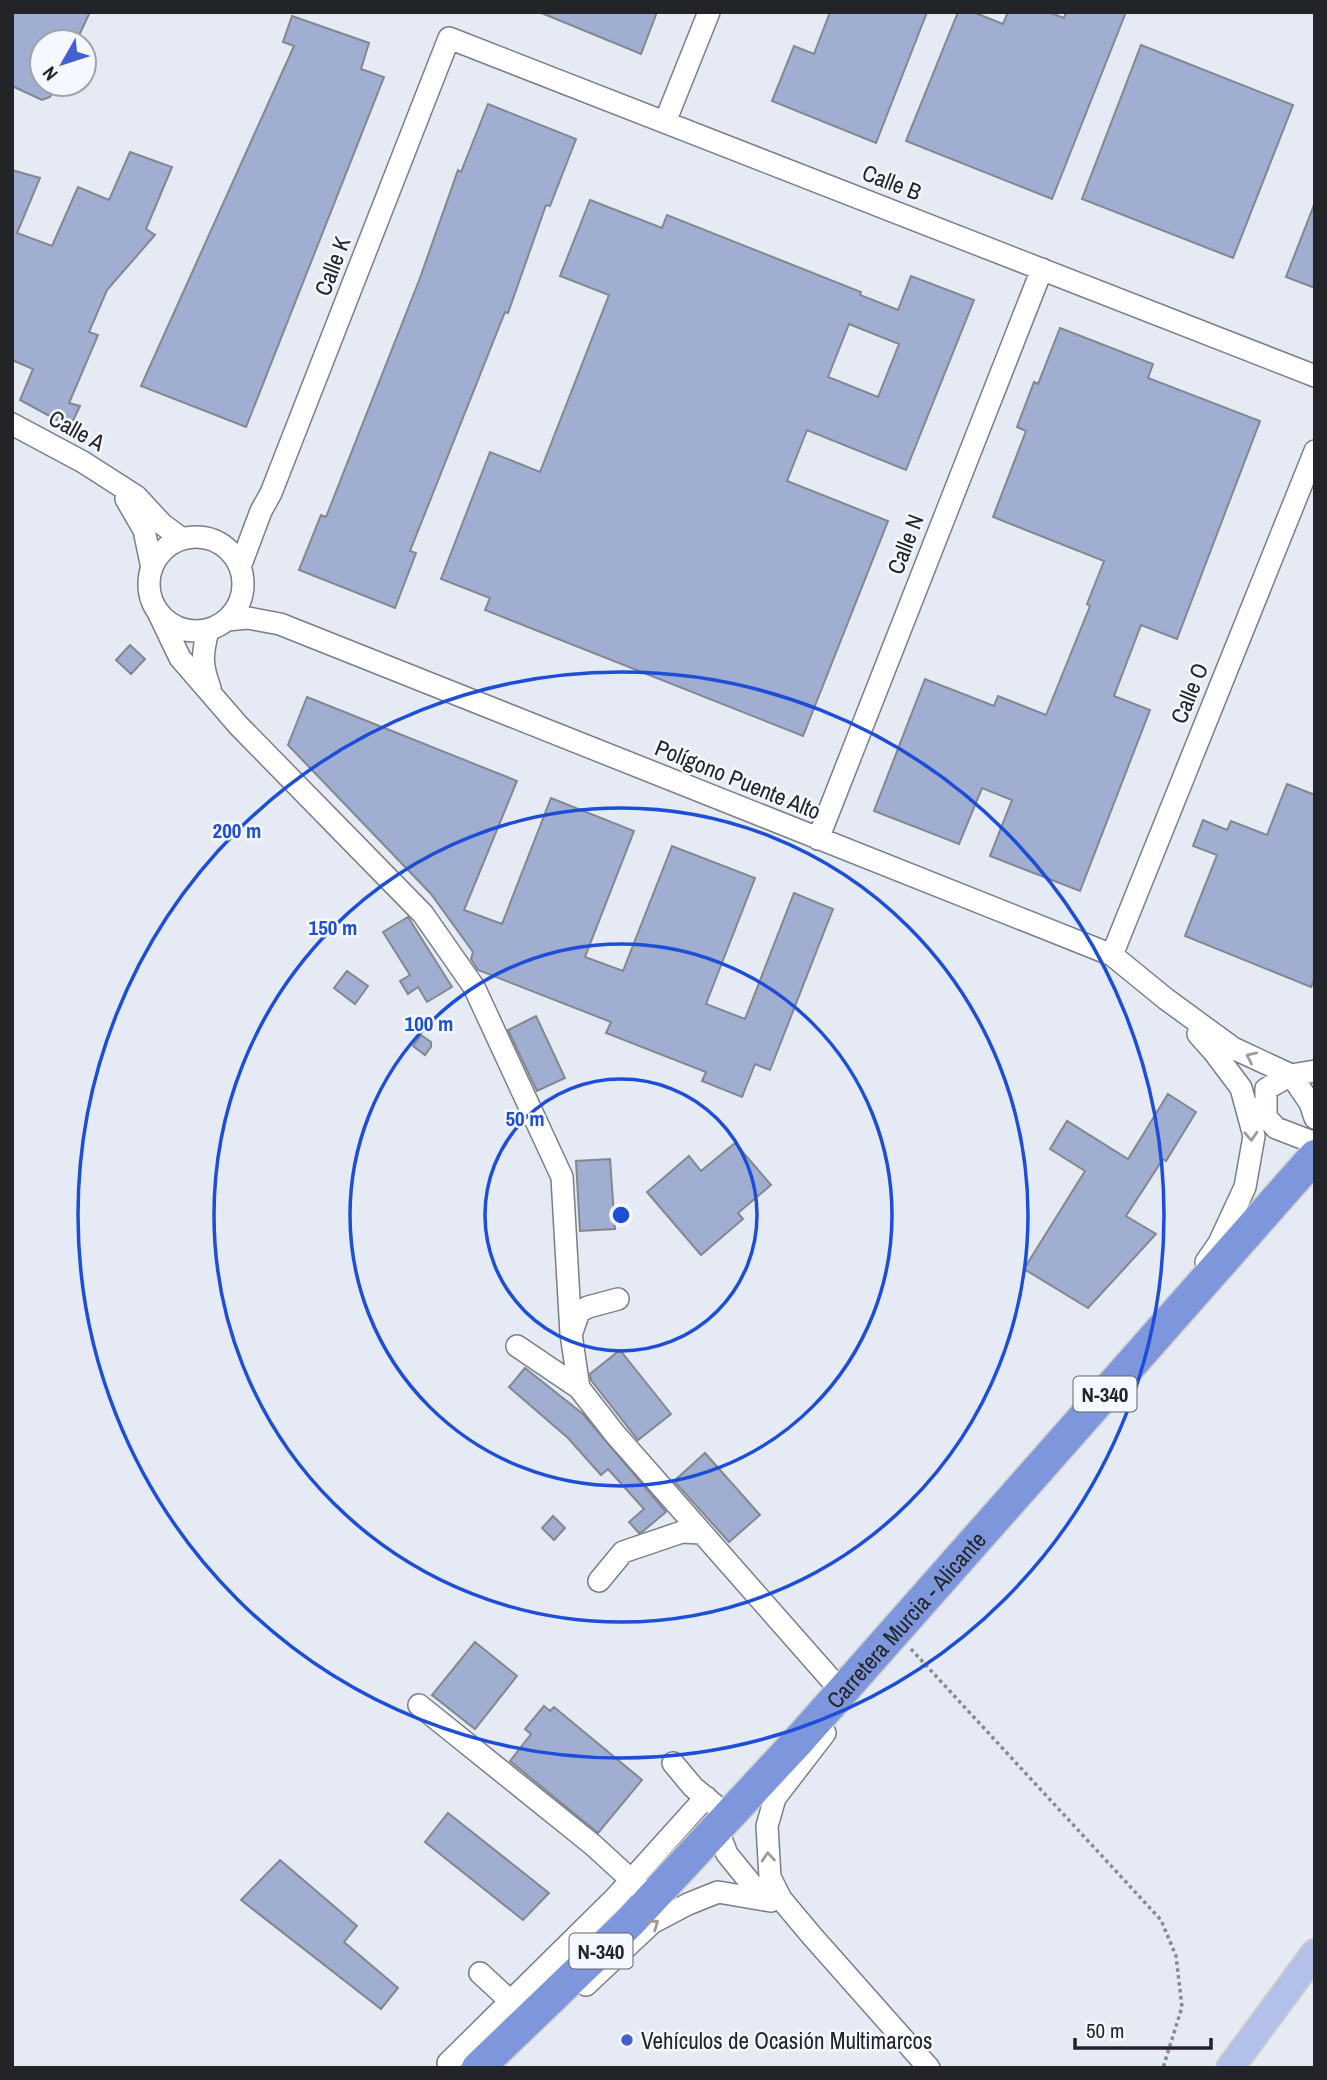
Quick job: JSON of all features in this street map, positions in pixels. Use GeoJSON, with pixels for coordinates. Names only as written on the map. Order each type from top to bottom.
{"type":"FeatureCollection","features":[{"type":"Feature","properties":{"kind":"highway","name":"Carretera Murcia - Alicante"},"geometry":{"type":"LineString","coordinates":[[471,2064],[520,2010],[842,1692],[1315,1156]]}},
{"type":"Feature","properties":{"kind":"main road"},"geometry":{"type":"LineString","coordinates":[[1230,2068],[1315,1953]]}},
{"type":"Feature","properties":{"kind":"street"},"geometry":{"type":"LineString","coordinates":[[666,122],[709,12]]}},
{"type":"Feature","properties":{"kind":"street","name":"Calle B"},"geometry":{"type":"LineString","coordinates":[[449,38],[1315,376]]}},
{"type":"Feature","properties":{"kind":"street","name":"Calle K"},"geometry":{"type":"LineString","coordinates":[[241,573],[261,512],[271,493],[449,38]]}},
{"type":"Feature","properties":{"kind":"street","name":"Calle N"},"geometry":{"type":"LineString","coordinates":[[818,839],[1041,269]]}},
{"type":"Feature","properties":{"kind":"street","name":"Calle A"},"geometry":{"type":"LineString","coordinates":[[12,424],[83,462],[136,496],[162,524],[182,539]]}},
{"type":"Feature","properties":{"kind":"street","name":"Calle O"},"geometry":{"type":"LineString","coordinates":[[1112,955],[1315,451]]}},
{"type":"Feature","properties":{"kind":"street"},"geometry":{"type":"LineString","coordinates":[[115,483],[144,530],[152,568]]}},
{"type":"Feature","properties":{"kind":"street"},"geometry":{"type":"LineString","coordinates":[[261,512],[236,531],[211,540],[191,537],[182,539],[163,551],[152,568],[149,583],[151,598],[180,658],[238,725],[423,914],[474,988],[562,1177],[571,1334],[579,1388]]}},
{"type":"Feature","properties":{"kind":"street","name":"Polígono Puente Alto"},"geometry":{"type":"LineString","coordinates":[[211,540],[233,555],[257,603],[280,624]]}},
{"type":"Feature","properties":{"kind":"street"},"geometry":{"type":"LineString","coordinates":[[228,620],[237,608],[242,594],[241,573]]}},
{"type":"Feature","properties":{"kind":"street"},"geometry":{"type":"LineString","coordinates":[[158,612],[180,629],[194,632],[208,630],[202,667],[212,693]]}},
{"type":"Feature","properties":{"kind":"street","name":"Polígono Puente Alto"},"geometry":{"type":"LineString","coordinates":[[208,630],[228,620],[248,618],[280,624],[1112,955],[1166,999]]}},
{"type":"Feature","properties":{"kind":"street"},"geometry":{"type":"LineString","coordinates":[[1166,999],[1233,1048],[1291,1075],[1310,1103],[1315,1118]]}},
{"type":"Feature","properties":{"kind":"street"},"geometry":{"type":"LineString","coordinates":[[1166,999],[1214,1052],[1276,1128],[1315,1143]]}},
{"type":"Feature","properties":{"kind":"street"},"geometry":{"type":"LineString","coordinates":[[1266,1116],[1266,1089],[1291,1075],[1315,1071]]}},
{"type":"Feature","properties":{"kind":"street"},"geometry":{"type":"LineString","coordinates":[[1154,1339],[1219,1243],[1245,1187],[1254,1136],[1241,1088]]}},
{"type":"Feature","properties":{"kind":"street"},"geometry":{"type":"LineString","coordinates":[[571,1334],[579,1312],[618,1299]]}},
{"type":"Feature","properties":{"kind":"street"},"geometry":{"type":"LineString","coordinates":[[517,1346],[579,1388],[615,1434],[842,1692]]}},
{"type":"Feature","properties":{"kind":"street"},"geometry":{"type":"LineString","coordinates":[[599,1581],[624,1552],[682,1532],[702,1533]]}},
{"type":"Feature","properties":{"kind":"street"},"geometry":{"type":"LineString","coordinates":[[893,1633],[876,1675],[813,1746],[775,1798],[767,1826],[770,1877],[781,1899],[929,2068]]}},
{"type":"Feature","properties":{"kind":"street"},"geometry":{"type":"LineString","coordinates":[[419,1705],[593,1845],[642,1889]]}},
{"type":"Feature","properties":{"kind":"street"},"geometry":{"type":"LineString","coordinates":[[673,1763],[717,1814],[727,1854],[753,1886],[812,1936]]}},
{"type":"Feature","properties":{"kind":"street"},"geometry":{"type":"LineString","coordinates":[[471,2064],[538,2027],[652,1923],[718,1892],[771,1901]]}},
{"type":"Feature","properties":{"kind":"street"},"geometry":{"type":"LineString","coordinates":[[480,1973],[520,2010]]}},
{"type":"Feature","properties":{"kind":"path"},"geometry":{"type":"LineString","coordinates":[[893,1633],[1161,1920],[1176,1956],[1182,2007],[1163,2068]]}},
{"type":"Feature","properties":{"kind":"building"},"geometry":{"type":"Polygon","coordinates":[[[12,12],[90,12],[83,28],[28,28],[28,93],[12,86],[12,12]]]}},
{"type":"Feature","properties":{"kind":"building"},"geometry":{"type":"Polygon","coordinates":[[[539,12],[657,12],[641,54],[539,12]]]}},
{"type":"Feature","properties":{"kind":"building"},"geometry":{"type":"Polygon","coordinates":[[[830,12],[927,12],[876,143],[772,101],[794,46],[814,54],[830,12]]]}},
{"type":"Feature","properties":{"kind":"building"},"geometry":{"type":"Polygon","coordinates":[[[958,12],[973,12],[1003,24],[1008,12],[1048,12],[1064,18],[1066,12],[1126,12],[1052,199],[906,141],[958,12]]]}},
{"type":"Feature","properties":{"kind":"building"},"geometry":{"type":"Polygon","coordinates":[[[292,16],[369,43],[361,69],[384,77],[246,427],[141,386],[294,46],[283,42],[292,16]]]}},
{"type":"Feature","properties":{"kind":"building"},"geometry":{"type":"Polygon","coordinates":[[[1141,45],[1293,105],[1233,258],[1082,199],[1141,45]]]}},
{"type":"Feature","properties":{"kind":"building"},"geometry":{"type":"Polygon","coordinates":[[[488,104],[576,139],[550,206],[546,205],[508,313],[505,312],[410,551],[416,553],[395,608],[299,570],[321,515],[326,517],[420,278],[458,170],[461,172],[488,104]]]}},
{"type":"Feature","properties":{"kind":"building"},"geometry":{"type":"Polygon","coordinates":[[[130,152],[172,167],[146,229],[155,235],[107,290],[89,332],[98,335],[69,403],[80,406],[70,427],[20,400],[33,369],[12,360],[12,170],[40,178],[17,233],[52,246],[78,187],[109,200],[130,152]]]}},
{"type":"Feature","properties":{"kind":"building"},"geometry":{"type":"Polygon","coordinates":[[[590,200],[662,228],[667,215],[861,292],[860,295],[898,310],[911,276],[974,300],[906,470],[807,430],[787,481],[888,521],[803,736],[485,610],[490,598],[441,579],[490,452],[540,472],[609,295],[560,276],[590,200]],[[849,324],[828,377],[878,397],[899,344],[849,324]]]}},
{"type":"Feature","properties":{"kind":"building"},"geometry":{"type":"Polygon","coordinates":[[[1315,206],[1315,288],[1286,277],[1315,206]]]}},
{"type":"Feature","properties":{"kind":"building"},"geometry":{"type":"Polygon","coordinates":[[[1060,328],[1153,364],[1148,378],[1260,421],[1177,639],[1141,625],[1114,696],[1150,710],[1080,891],[990,856],[1012,800],[982,788],[959,844],[874,811],[925,679],[994,706],[998,696],[1046,715],[1090,606],[1087,604],[1104,561],[993,517],[1026,431],[1017,427],[1034,382],[1038,384],[1060,328]]]}},
{"type":"Feature","properties":{"kind":"building"},"geometry":{"type":"Polygon","coordinates":[[[130,645],[145,659],[131,674],[116,660],[130,645]]]}},
{"type":"Feature","properties":{"kind":"building"},"geometry":{"type":"Polygon","coordinates":[[[307,697],[517,781],[464,910],[502,924],[551,798],[634,831],[585,957],[623,971],[672,846],[755,878],[706,1004],[745,1019],[794,893],[833,909],[770,1070],[755,1064],[742,1097],[702,1081],[706,1072],[606,1033],[611,1022],[478,970],[471,959],[473,952],[431,894],[288,745],[307,697]]]}},
{"type":"Feature","properties":{"kind":"building"},"geometry":{"type":"Polygon","coordinates":[[[1287,784],[1315,795],[1315,978],[1311,987],[1185,936],[1217,855],[1193,846],[1203,820],[1227,830],[1231,821],[1267,835],[1287,784]]]}},
{"type":"Feature","properties":{"kind":"building"},"geometry":{"type":"Polygon","coordinates":[[[408,917],[452,987],[427,1002],[418,987],[408,994],[400,981],[410,975],[383,932],[408,917]]]}},
{"type":"Feature","properties":{"kind":"building"},"geometry":{"type":"Polygon","coordinates":[[[347,971],[368,986],[355,1004],[334,988],[347,971]]]}},
{"type":"Feature","properties":{"kind":"building"},"geometry":{"type":"Polygon","coordinates":[[[536,1016],[565,1078],[537,1091],[508,1030],[536,1016]]]}},
{"type":"Feature","properties":{"kind":"building"},"geometry":{"type":"Polygon","coordinates":[[[421,1035],[431,1042],[425,1055],[413,1046],[421,1035]]]}},
{"type":"Feature","properties":{"kind":"building"},"geometry":{"type":"Polygon","coordinates":[[[1168,1094],[1196,1112],[1166,1161],[1163,1159],[1126,1216],[1156,1234],[1088,1308],[1024,1269],[1085,1171],[1050,1149],[1067,1121],[1128,1159],[1168,1094]]]}},
{"type":"Feature","properties":{"kind":"building"},"geometry":{"type":"Polygon","coordinates":[[[735,1143],[771,1185],[738,1213],[743,1219],[701,1255],[647,1192],[689,1156],[701,1171],[735,1143]]]}},
{"type":"Feature","properties":{"kind":"building"},"geometry":{"type":"Polygon","coordinates":[[[610,1159],[615,1229],[580,1231],[576,1161],[610,1159]]]}},
{"type":"Feature","properties":{"kind":"building"},"geometry":{"type":"Polygon","coordinates":[[[620,1350],[671,1414],[638,1440],[591,1380],[590,1374],[620,1350]]]}},
{"type":"Feature","properties":{"kind":"building"},"geometry":{"type":"Polygon","coordinates":[[[525,1368],[583,1414],[666,1512],[639,1533],[629,1522],[644,1509],[608,1469],[601,1475],[568,1438],[509,1387],[525,1368]]]}},
{"type":"Feature","properties":{"kind":"building"},"geometry":{"type":"Polygon","coordinates":[[[705,1453],[760,1515],[729,1542],[674,1481],[705,1453]]]}},
{"type":"Feature","properties":{"kind":"building"},"geometry":{"type":"Polygon","coordinates":[[[553,1516],[565,1528],[554,1540],[542,1528],[553,1516]]]}},
{"type":"Feature","properties":{"kind":"building"},"geometry":{"type":"Polygon","coordinates":[[[475,1642],[517,1676],[475,1729],[432,1695],[475,1642]]]}},
{"type":"Feature","properties":{"kind":"building"},"geometry":{"type":"Polygon","coordinates":[[[544,1706],[550,1711],[554,1707],[642,1780],[598,1833],[510,1761],[531,1734],[525,1729],[544,1706]]]}},
{"type":"Feature","properties":{"kind":"building"},"geometry":{"type":"Polygon","coordinates":[[[448,1813],[549,1893],[523,1920],[425,1842],[448,1813]]]}},
{"type":"Feature","properties":{"kind":"building"},"geometry":{"type":"Polygon","coordinates":[[[280,1860],[357,1926],[344,1942],[398,1988],[381,2009],[241,1900],[280,1860]]]}},
{"type":"Feature","properties":{"kind":"place","name":"Vehículos de Ocasión Multimarcos"},"geometry":{"type":"Point","coordinates":[627,2040]}}]}
